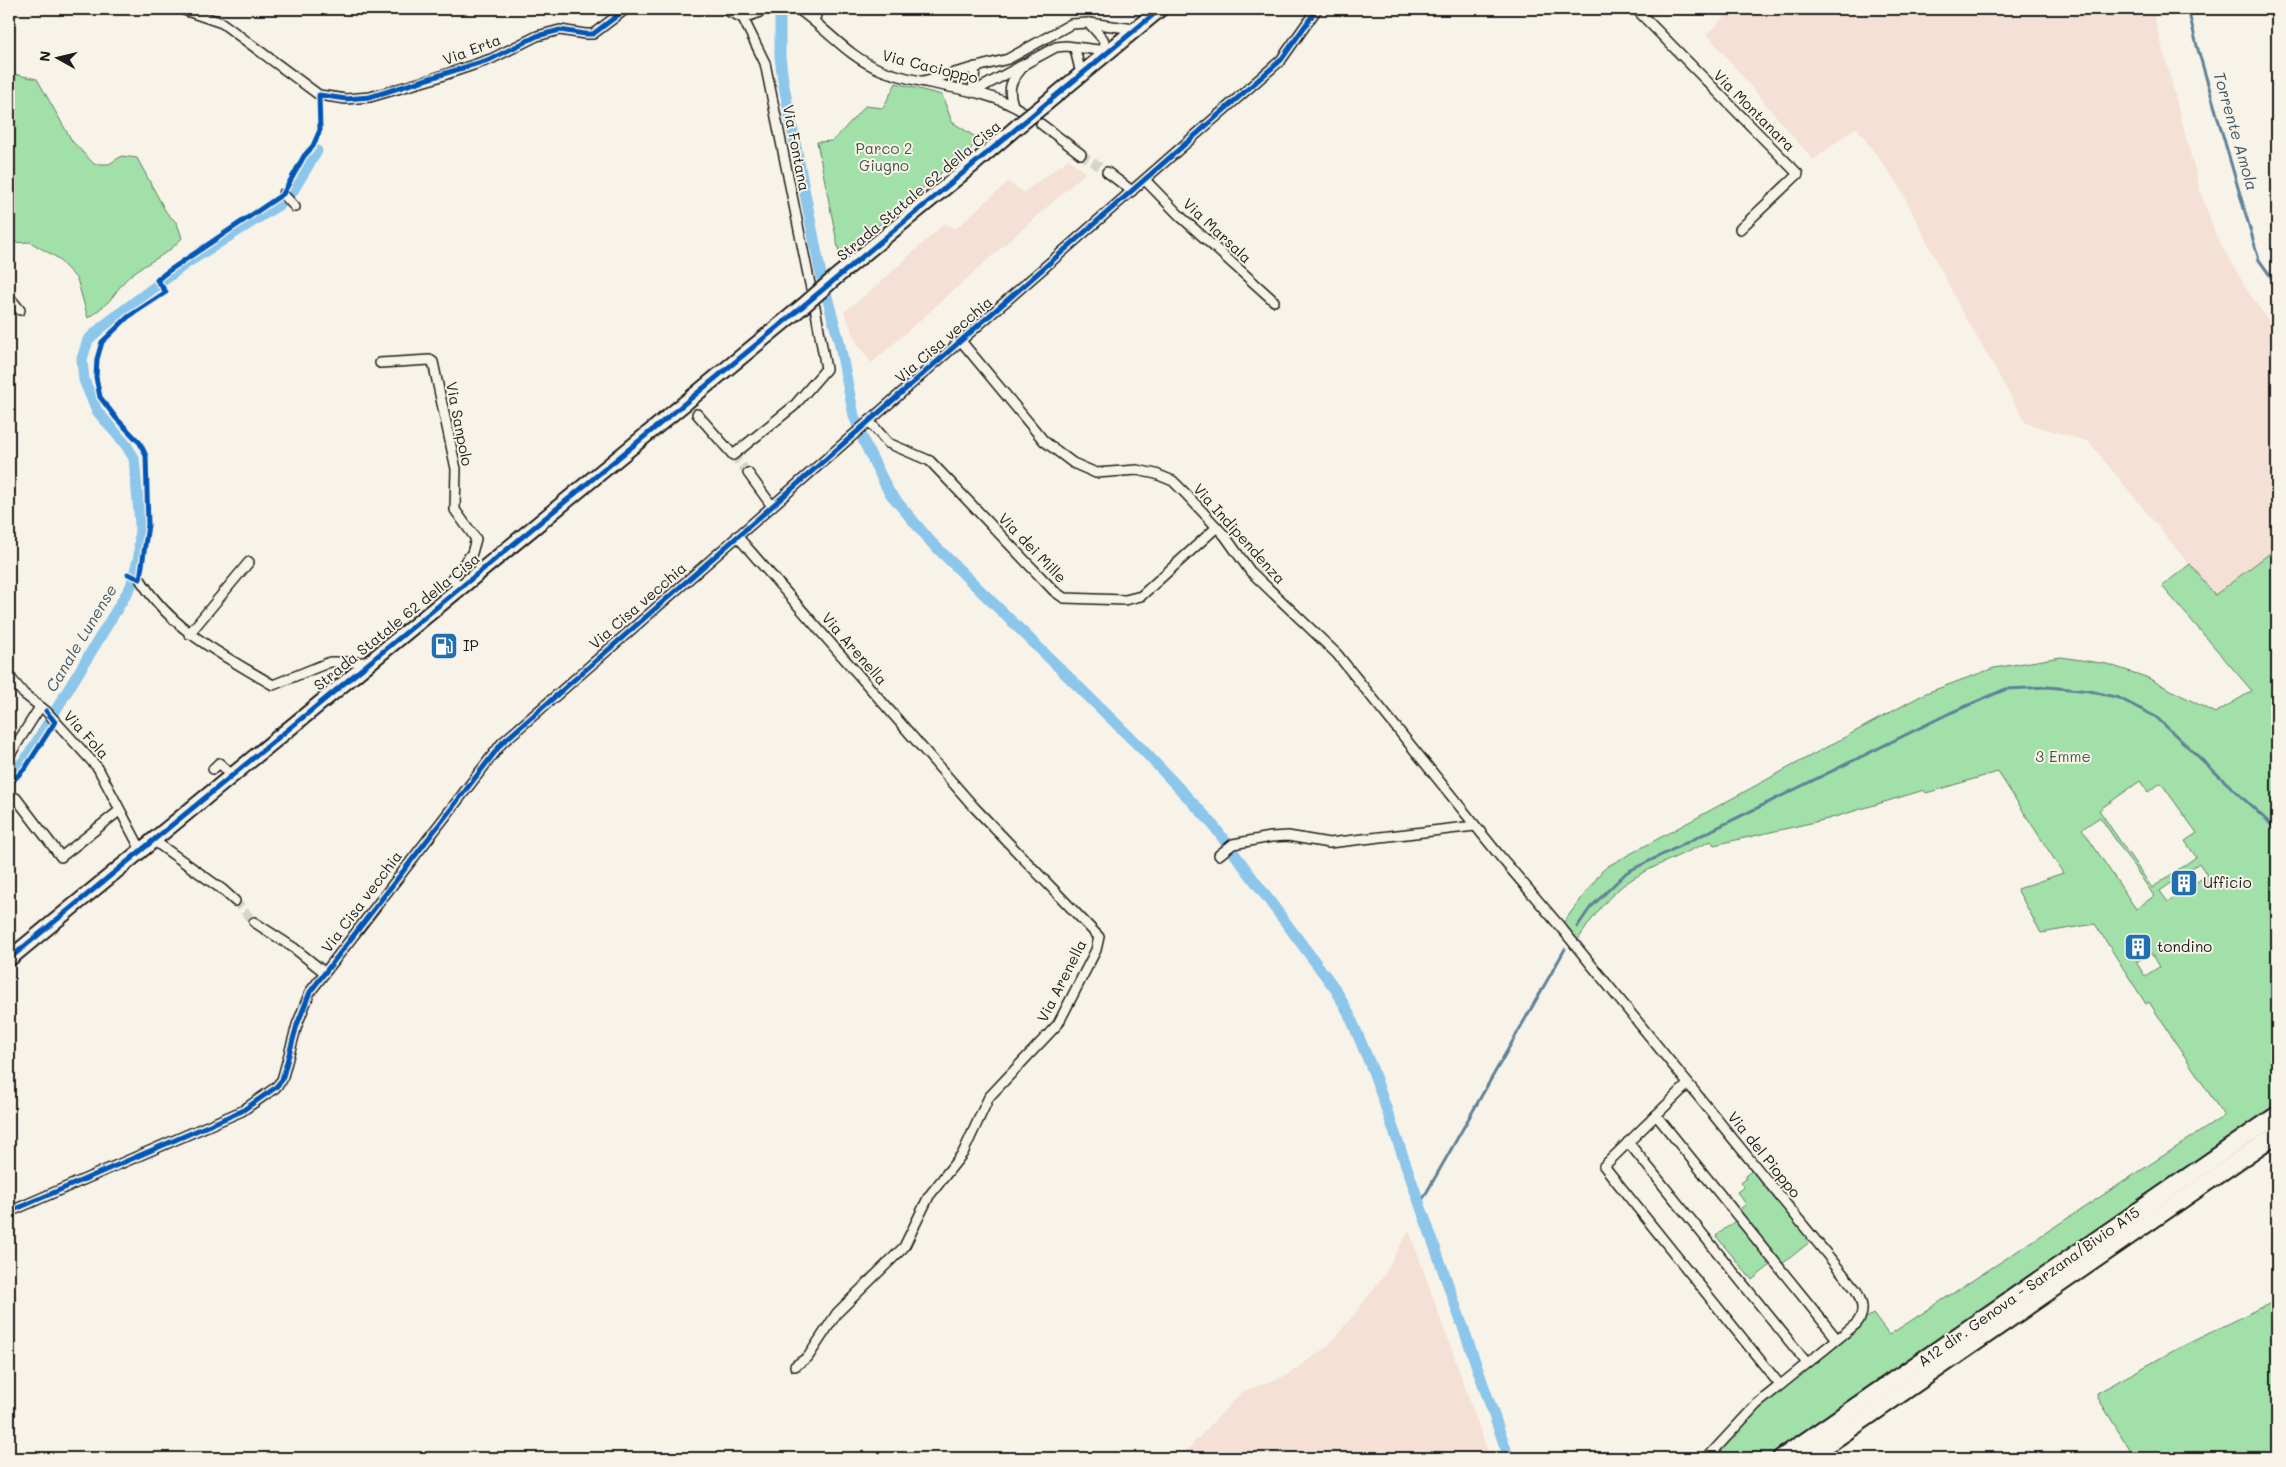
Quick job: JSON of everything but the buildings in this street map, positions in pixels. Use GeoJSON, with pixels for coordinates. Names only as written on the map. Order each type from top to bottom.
{"type":"FeatureCollection","features":[{"type":"Feature","properties":{"kind":"highway","name":"A12 dir. Genova - Sarzana/Bivio A15"},"geometry":{"type":"LineString","coordinates":[[1781,1458],[2277,1114]]}},
{"type":"Feature","properties":{"kind":"highway"},"geometry":{"type":"LineString","coordinates":[[1808,1458],[2277,1134]]}},
{"type":"Feature","properties":{"kind":"main road"},"geometry":{"type":"LineString","coordinates":[[1081,74],[1160,9]]}},
{"type":"Feature","properties":{"kind":"main road","name":"Strada Statale 62 della Cisa"},"geometry":{"type":"LineString","coordinates":[[9,959],[460,586],[809,307],[836,277],[976,162],[1020,118],[1044,105],[1081,74]]}},
{"type":"Feature","properties":{"kind":"street","name":"Via Erta"},"geometry":{"type":"LineString","coordinates":[[181,9],[222,24],[319,96],[346,99],[370,97],[491,59],[537,36],[560,30],[593,34],[626,9]]}},
{"type":"Feature","properties":{"kind":"street"},"geometry":{"type":"LineString","coordinates":[[724,9],[742,18],[758,13],[763,9]]}},
{"type":"Feature","properties":{"kind":"street"},"geometry":{"type":"LineString","coordinates":[[798,9],[814,21],[818,9]]}},
{"type":"Feature","properties":{"kind":"street","name":"Via Cisa vecchia"},"geometry":{"type":"LineString","coordinates":[[9,1212],[242,1111],[276,1088],[285,1072],[296,1025],[310,992],[324,972],[349,944],[417,851],[502,743],[1281,60],[1317,9]]}},
{"type":"Feature","properties":{"kind":"street","name":"Via Montanara"},"geometry":{"type":"LineString","coordinates":[[1636,9],[1798,174],[1740,229]]}},
{"type":"Feature","properties":{"kind":"street","name":"Via Fontana"},"geometry":{"type":"LineString","coordinates":[[742,18],[765,63],[811,289]]}},
{"type":"Feature","properties":{"kind":"street","name":"Via Cacioppo"},"geometry":{"type":"LineString","coordinates":[[814,21],[862,61],[884,71],[973,92],[1012,105],[1020,118]]}},
{"type":"Feature","properties":{"kind":"street"},"geometry":{"type":"LineString","coordinates":[[923,81],[1008,59],[1071,24],[1089,23],[1135,29]]}},
{"type":"Feature","properties":{"kind":"street"},"geometry":{"type":"LineString","coordinates":[[973,92],[1056,47],[1066,46],[1075,49],[1107,51],[1103,39],[1089,23]]}},
{"type":"Feature","properties":{"kind":"street"},"geometry":{"type":"LineString","coordinates":[[1075,49],[1081,74]]}},
{"type":"Feature","properties":{"kind":"street"},"geometry":{"type":"LineString","coordinates":[[1012,105],[1009,88],[1011,81],[1027,62]]}},
{"type":"Feature","properties":{"kind":"street"},"geometry":{"type":"LineString","coordinates":[[973,92],[975,67]]}},
{"type":"Feature","properties":{"kind":"street"},"geometry":{"type":"LineString","coordinates":[[1041,124],[1081,154]]}},
{"type":"Feature","properties":{"kind":"street"},"geometry":{"type":"LineString","coordinates":[[1107,172],[1132,191]]}},
{"type":"Feature","properties":{"kind":"street","name":"Via Marsala"},"geometry":{"type":"LineString","coordinates":[[1145,180],[1180,216],[1274,301]]}},
{"type":"Feature","properties":{"kind":"street"},"geometry":{"type":"LineString","coordinates":[[283,194],[294,207]]}},
{"type":"Feature","properties":{"kind":"street"},"geometry":{"type":"LineString","coordinates":[[9,300],[11,299],[20,310]]}},
{"type":"Feature","properties":{"kind":"street"},"geometry":{"type":"LineString","coordinates":[[697,414],[733,454],[794,406],[826,369],[809,307]]}},
{"type":"Feature","properties":{"kind":"street","name":"Via Indipendenza"},"geometry":{"type":"LineString","coordinates":[[962,341],[1044,441],[1059,454],[1082,469],[1096,473],[1137,470],[1156,474],[1173,481],[1217,527],[1250,571],[1337,654],[1499,855]]}},
{"type":"Feature","properties":{"kind":"street","name":"Via Sanpolo"},"geometry":{"type":"LineString","coordinates":[[380,363],[430,360],[433,362],[456,470],[455,510],[476,539],[472,553],[452,579],[460,586]]}},
{"type":"Feature","properties":{"kind":"street","name":"Via dei Mille"},"geometry":{"type":"LineString","coordinates":[[866,424],[888,443],[930,461],[1054,591],[1064,598],[1126,600],[1141,596],[1217,527]]}},
{"type":"Feature","properties":{"kind":"street"},"geometry":{"type":"LineString","coordinates":[[748,473],[772,506]]}},
{"type":"Feature","properties":{"kind":"street","name":"Via Arenella"},"geometry":{"type":"LineString","coordinates":[[737,536],[974,807],[1098,937],[1096,950],[1058,1024],[989,1097],[963,1153],[929,1196],[904,1246],[837,1313],[808,1357],[795,1366]]}},
{"type":"Feature","properties":{"kind":"street"},"geometry":{"type":"LineString","coordinates":[[189,634],[248,562]]}},
{"type":"Feature","properties":{"kind":"street"},"geometry":{"type":"LineString","coordinates":[[140,580],[150,596],[189,634],[274,685],[330,662],[368,662]]}},
{"type":"Feature","properties":{"kind":"street","name":"Via Fola"},"geometry":{"type":"LineString","coordinates":[[9,676],[24,694],[43,709],[98,768],[141,850]]}},
{"type":"Feature","properties":{"kind":"street"},"geometry":{"type":"LineString","coordinates":[[9,756],[43,709]]}},
{"type":"Feature","properties":{"kind":"street"},"geometry":{"type":"LineString","coordinates":[[219,762],[232,775]]}},
{"type":"Feature","properties":{"kind":"street"},"geometry":{"type":"LineString","coordinates":[[16,798],[61,857],[119,811]]}},
{"type":"Feature","properties":{"kind":"street"},"geometry":{"type":"LineString","coordinates":[[1221,853],[1233,844],[1288,836],[1329,843],[1475,826]]}},
{"type":"Feature","properties":{"kind":"street"},"geometry":{"type":"LineString","coordinates":[[153,840],[236,901]]}},
{"type":"Feature","properties":{"kind":"street","name":"Via del Pioppo"},"geometry":{"type":"LineString","coordinates":[[1499,855],[1856,1290],[1861,1301],[1863,1311],[1860,1319],[1757,1404],[1707,1458]]}},
{"type":"Feature","properties":{"kind":"street"},"geometry":{"type":"LineString","coordinates":[[254,922],[294,948],[324,972]]}},
{"type":"Feature","properties":{"kind":"street"},"geometry":{"type":"LineString","coordinates":[[1688,1084],[1604,1166],[1780,1385]]}},
{"type":"Feature","properties":{"kind":"street"},"geometry":{"type":"LineString","coordinates":[[1656,1115],[1837,1339]]}},
{"type":"Feature","properties":{"kind":"street"},"geometry":{"type":"LineString","coordinates":[[1628,1142],[1807,1363]]}},
{"type":"Feature","properties":{"kind":"shaded area"},"geometry":{"type":"Polygon","coordinates":[[[1733,9],[2152,9],[2200,190],[2216,236],[2249,293],[2277,333],[2277,562],[2269,553],[2215,596],[2089,442],[2026,423],[1962,311],[1899,186],[1856,127],[1813,160],[1707,34],[1733,9]]]}},
{"type":"Feature","properties":{"kind":"shaded area"},"geometry":{"type":"Polygon","coordinates":[[[1069,159],[1085,173],[872,363],[858,345],[844,312],[874,288],[944,224],[956,228],[1008,182],[1024,192],[1069,159]]]}},
{"type":"Feature","properties":{"kind":"shaded area"},"geometry":{"type":"Polygon","coordinates":[[[1409,1230],[1490,1458],[1191,1458],[1185,1452],[1242,1392],[1287,1375],[1327,1347],[1384,1275],[1409,1230]]]}},
{"type":"Feature","properties":{"kind":"green space"},"geometry":{"type":"Polygon","coordinates":[[[9,73],[37,79],[72,141],[94,164],[109,164],[122,156],[137,158],[166,212],[177,223],[182,238],[165,253],[132,274],[109,301],[88,318],[77,279],[56,257],[30,242],[9,243],[9,73]]]}},
{"type":"Feature","properties":{"kind":"green space","name":"Parco 2 Giugno"},"geometry":{"type":"Polygon","coordinates":[[[896,83],[942,95],[952,122],[977,138],[975,145],[840,257],[817,142],[833,141],[865,106],[883,108],[896,83]]]}},
{"type":"Feature","properties":{"kind":"green space","name":"3 Emme"},"geometry":{"type":"Polygon","coordinates":[[[2270,553],[2277,562],[2277,1109],[1774,1458],[1707,1458],[1757,1404],[1856,1324],[1873,1314],[1889,1335],[2224,1116],[2149,1002],[2146,1004],[2095,924],[2041,933],[2017,889],[2063,873],[1998,772],[1926,793],[1924,790],[1828,819],[1714,845],[1711,841],[1652,868],[1621,887],[1596,914],[1575,945],[1560,927],[1602,871],[1608,866],[1926,693],[1994,668],[2061,657],[2107,664],[2146,677],[2215,713],[2252,691],[2162,586],[2190,564],[2215,595],[2270,553]],[[2140,781],[2099,810],[2152,888],[2196,857],[2185,841],[2197,833],[2161,783],[2148,792],[2140,781]],[[2100,817],[2082,829],[2136,909],[2154,896],[2100,817]],[[2199,863],[2160,891],[2168,902],[2207,875],[2199,863]],[[2137,937],[2129,942],[2129,951],[2132,954],[2141,955],[2145,953],[2147,948],[2145,940],[2137,937]],[[2151,953],[2136,962],[2145,976],[2159,967],[2151,953]]]}},
{"type":"Feature","properties":{"kind":"green space"},"geometry":{"type":"Polygon","coordinates":[[[1755,1168],[1811,1241],[1776,1269],[1772,1264],[1752,1280],[1716,1236],[1736,1220],[1733,1215],[1746,1204],[1737,1192],[1744,1187],[1741,1183],[1746,1179],[1745,1176],[1755,1168]]]}},
{"type":"Feature","properties":{"kind":"green space"},"geometry":{"type":"Polygon","coordinates":[[[2277,1300],[2277,1457],[2135,1458],[2098,1398],[2097,1393],[2175,1350],[2277,1300]]]}},
{"type":"Feature","properties":{"kind":"waterway"},"geometry":{"type":"LineString","coordinates":[[780,9],[780,56],[783,81],[821,275],[839,341],[854,416],[865,444],[889,492],[931,542],[1142,749],[1210,821],[1336,990],[1349,1014],[1373,1071],[1509,1458]]}},
{"type":"Feature","properties":{"kind":"waterway","name":"Torrente Amola"},"geometry":{"type":"LineString","coordinates":[[2188,9],[2259,260],[2277,285]]}},
{"type":"Feature","properties":{"kind":"waterway","name":"Canale Lunense"},"geometry":{"type":"LineString","coordinates":[[9,777],[28,756],[131,586],[139,556],[140,524],[134,458],[126,445],[97,411],[84,380],[82,359],[88,340],[102,327],[185,264],[288,199],[317,151]]}},
{"type":"Feature","properties":{"kind":"waterway"},"geometry":{"type":"LineString","coordinates":[[1577,927],[1590,908],[1627,872],[1950,713],[2006,689],[2048,687],[2090,691],[2119,698],[2156,717],[2277,830]]}},
{"type":"Feature","properties":{"kind":"waterway"},"geometry":{"type":"LineString","coordinates":[[1420,1204],[1565,949]]}},
{"type":"Feature","properties":{"kind":"tunnel"},"geometry":{"type":"LineString","coordinates":[[1081,154],[1107,172]]}},
{"type":"Feature","properties":{"kind":"tunnel"},"geometry":{"type":"LineString","coordinates":[[733,455],[748,473]]}},
{"type":"Feature","properties":{"kind":"tunnel"},"geometry":{"type":"LineString","coordinates":[[235,901],[254,922]]}},
{"type":"Feature","properties":{"kind":"cycle path"},"geometry":{"type":"LineString","coordinates":[[128,574],[140,579],[148,525],[146,456],[140,443],[116,418],[100,397],[96,377],[97,359],[102,342],[128,317],[166,292],[157,280],[283,194],[304,156],[313,146],[320,130],[319,95],[346,99],[370,97],[491,59],[537,36],[560,30],[593,34],[626,9]]}},
{"type":"Feature","properties":{"kind":"cycle path"},"geometry":{"type":"LineString","coordinates":[[9,959],[803,306],[1160,9]]}},
{"type":"Feature","properties":{"kind":"cycle path"},"geometry":{"type":"LineString","coordinates":[[9,1212],[242,1111],[275,1088],[282,1080],[297,1025],[310,992],[502,743],[1281,60],[1317,9]]}},
{"type":"Feature","properties":{"kind":"cycle path"},"geometry":{"type":"LineString","coordinates":[[9,785],[26,767],[55,722],[46,711]]}},
{"type":"Feature","properties":{"kind":"place","name":"IP"},"geometry":{"type":"Point","coordinates":[444,646]}},
{"type":"Feature","properties":{"kind":"place","name":"Ufficio"},"geometry":{"type":"Point","coordinates":[2184,883]}},
{"type":"Feature","properties":{"kind":"place","name":"tondino"},"geometry":{"type":"Point","coordinates":[2138,947]}}]}
